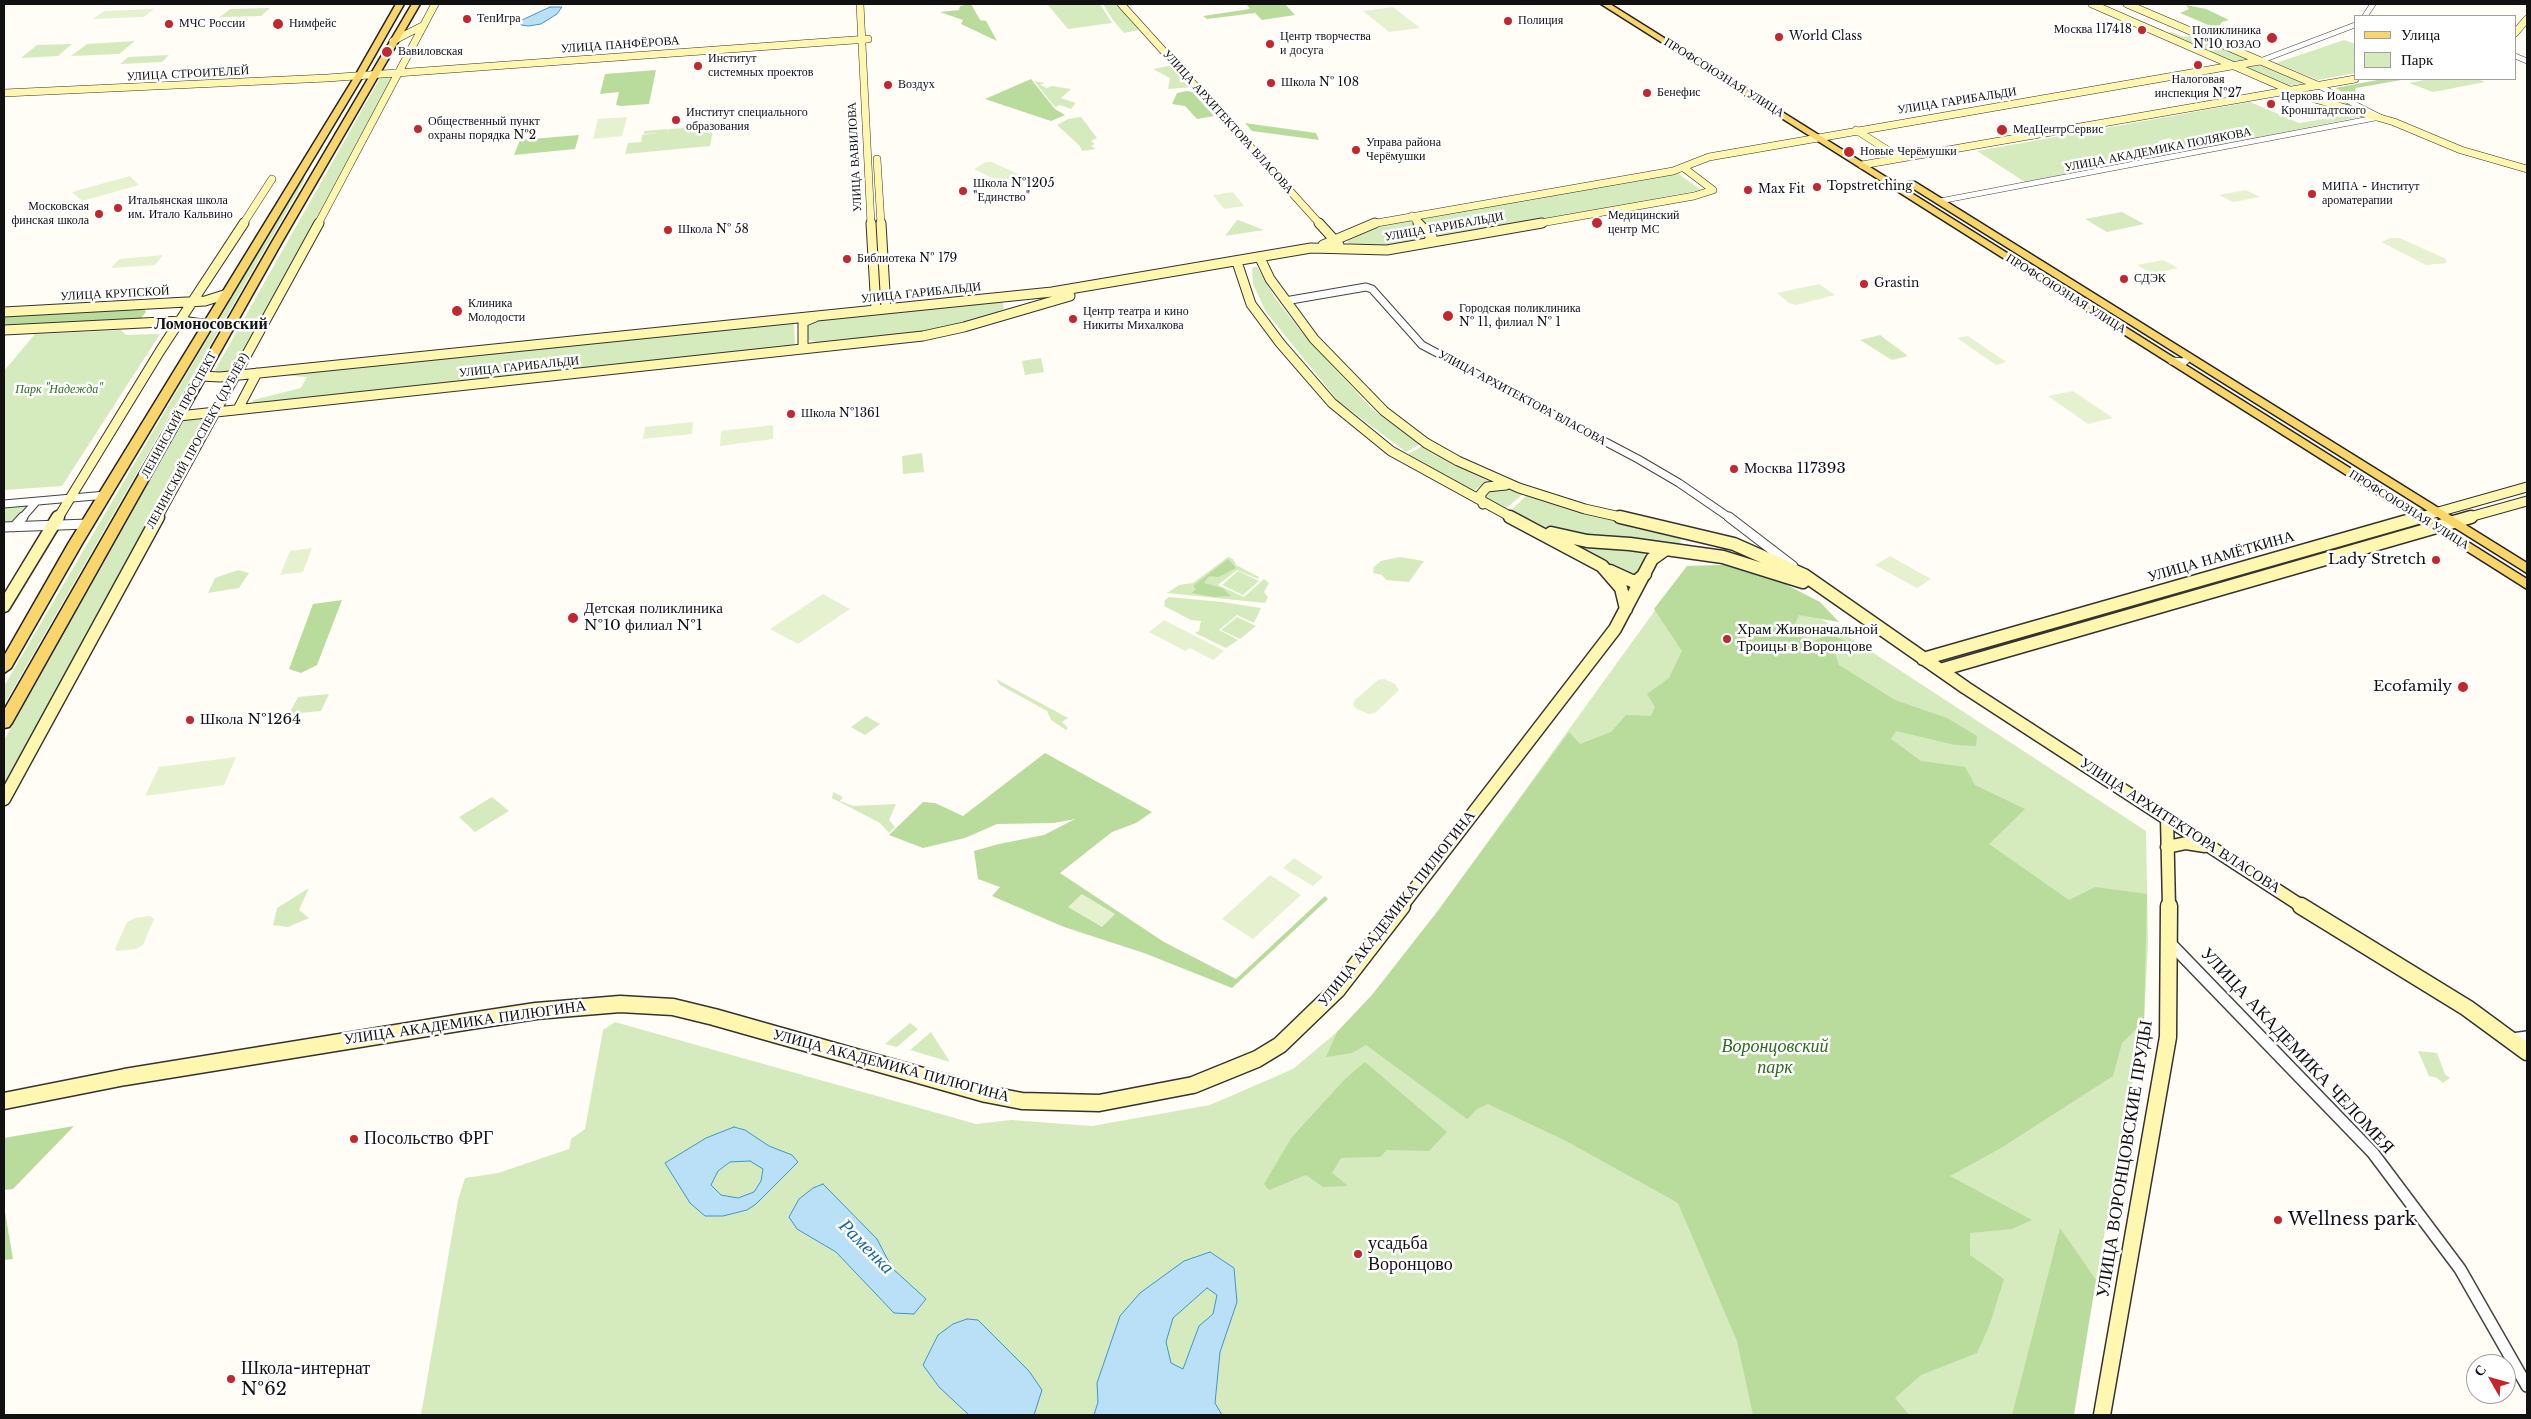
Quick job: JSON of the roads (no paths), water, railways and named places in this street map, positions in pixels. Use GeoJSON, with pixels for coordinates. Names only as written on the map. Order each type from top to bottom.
{"type":"FeatureCollection","features":[{"type":"Feature","properties":{"kind":"main road","name":"ЛЕНИНСКИЙ ПРОСПЕКТ"},"geometry":{"type":"LineString","coordinates":[[4,668],[88,524],[359,76],[400,4]]}},
{"type":"Feature","properties":{"kind":"main road","name":"ЛЕНИНСКИЙ ПРОСПЕКТ"},"geometry":{"type":"LineString","coordinates":[[4,724],[201,376],[416,4]]}},
{"type":"Feature","properties":{"kind":"main road","name":"ПРОФСОЮЗНАЯ УЛИЦА"},"geometry":{"type":"LineString","coordinates":[[1605,4],[2527,584]]}},
{"type":"Feature","properties":{"kind":"main road","name":"ПРОФСОЮЗНАЯ УЛИЦА"},"geometry":{"type":"LineString","coordinates":[[1615,4],[1889,171]]}},
{"type":"Feature","properties":{"kind":"main road","name":"ПРОФСОЮЗНАЯ УЛИЦА"},"geometry":{"type":"LineString","coordinates":[[1904,179],[2527,569]]}},
{"type":"Feature","properties":{"kind":"street","name":"ЛЕНИНСКИЙ ПРОСПЕКТ (ДУБЛЁР)"},"geometry":{"type":"LineString","coordinates":[[4,798],[400,73],[435,4]]}},
{"type":"Feature","properties":{"kind":"street","name":"УЛИЦА ВАВИЛОВА"},"geometry":{"type":"LineString","coordinates":[[860,4],[865,39],[886,309]]}},
{"type":"Feature","properties":{"kind":"street","name":"УЛИЦА ВАВИЛОВА"},"geometry":{"type":"LineString","coordinates":[[865,4],[876,310]]}},
{"type":"Feature","properties":{"kind":"street","name":"УЛИЦА АРХИТЕКТОРА ВЛАСОВА"},"geometry":{"type":"LineString","coordinates":[[1121,4],[1323,226],[1333,240],[1343,248]]}},
{"type":"Feature","properties":{"kind":"street"},"geometry":{"type":"LineString","coordinates":[[2092,4],[2290,90],[2379,118],[2461,150],[2527,168]]}},
{"type":"Feature","properties":{"kind":"street"},"geometry":{"type":"LineString","coordinates":[[2127,4],[2317,85],[2377,113],[2379,118]]}},
{"type":"Feature","properties":{"kind":"street"},"geometry":{"type":"LineString","coordinates":[[2366,15],[2373,4]]}},
{"type":"Feature","properties":{"kind":"street"},"geometry":{"type":"LineString","coordinates":[[2516,32],[2527,18]]}},
{"type":"Feature","properties":{"kind":"street"},"geometry":{"type":"LineString","coordinates":[[393,42],[424,25]]}},
{"type":"Feature","properties":{"kind":"street"},"geometry":{"type":"LineString","coordinates":[[2260,61],[2320,40],[2354,25]]}},
{"type":"Feature","properties":{"kind":"street","name":"УЛИЦА ПАНФЁРОВА"},"geometry":{"type":"LineString","coordinates":[[374,75],[865,39]]}},
{"type":"Feature","properties":{"kind":"street","name":"УЛИЦА ГАРИБАЛЬДИ"},"geometry":{"type":"LineString","coordinates":[[1333,240],[1373,223],[1684,168],[1709,156],[2260,61]]}},
{"type":"Feature","properties":{"kind":"street","name":"УЛИЦА СТРОИТЕЛЕЙ"},"geometry":{"type":"LineString","coordinates":[[4,93],[374,75]]}},
{"type":"Feature","properties":{"kind":"street"},"geometry":{"type":"LineString","coordinates":[[1862,165],[2354,79]]}},
{"type":"Feature","properties":{"kind":"street","name":"УЛИЦА АКАДЕМИКА ПОЛЯКОВА"},"geometry":{"type":"LineString","coordinates":[[1940,201],[2379,118]]}},
{"type":"Feature","properties":{"kind":"street"},"geometry":{"type":"LineString","coordinates":[[1856,130],[1900,158]]}},
{"type":"Feature","properties":{"kind":"street","name":"УЛИЦА ГАРИБАЛЬДИ"},"geometry":{"type":"LineString","coordinates":[[201,376],[257,373],[997,298],[1113,284],[1311,248],[1387,250],[1694,196],[1713,190],[1684,168]]}},
{"type":"Feature","properties":{"kind":"street"},"geometry":{"type":"LineString","coordinates":[[4,606],[69,499],[272,179]]}},
{"type":"Feature","properties":{"kind":"street"},"geometry":{"type":"LineString","coordinates":[[1412,216],[1432,237],[1427,243]]}},
{"type":"Feature","properties":{"kind":"street"},"geometry":{"type":"LineString","coordinates":[[1323,226],[1335,229],[1373,223]]}},
{"type":"Feature","properties":{"kind":"street"},"geometry":{"type":"LineString","coordinates":[[1352,232],[1345,241],[1347,246],[1355,249]]}},
{"type":"Feature","properties":{"kind":"street"},"geometry":{"type":"LineString","coordinates":[[1311,248],[1333,240]]}},
{"type":"Feature","properties":{"kind":"street"},"geometry":{"type":"LineString","coordinates":[[1260,258],[1270,279],[1314,339],[1384,411],[1450,456],[1518,488],[1585,509],[1707,536],[1747,549],[1804,575],[1834,598]]}},
{"type":"Feature","properties":{"kind":"street"},"geometry":{"type":"LineString","coordinates":[[1237,262],[1251,304],[1280,343],[1332,403],[1386,448],[1483,504],[1533,528],[1632,581],[1637,581],[1645,574]]}},
{"type":"Feature","properties":{"kind":"street","name":"УЛИЦА ГАРИБАЛЬДИ"},"geometry":{"type":"LineString","coordinates":[[179,416],[923,336],[1113,284]]}},
{"type":"Feature","properties":{"kind":"street","name":"УЛИЦА АРХИТЕКТОРА ВЛАСОВА"},"geometry":{"type":"LineString","coordinates":[[1285,301],[1366,287],[1372,289],[1422,345],[1638,459],[1719,510],[1804,575]]}},
{"type":"Feature","properties":{"kind":"street","name":"УЛИЦА КРУПСКОЙ"},"geometry":{"type":"LineString","coordinates":[[4,312],[194,302],[214,299],[227,294]]}},
{"type":"Feature","properties":{"kind":"street","name":"УЛИЦА ГАРИБАЛЬДИ"},"geometry":{"type":"LineString","coordinates":[[992,318],[1003,313],[1008,306],[1006,302],[997,298]]}},
{"type":"Feature","properties":{"kind":"street"},"geometry":{"type":"LineString","coordinates":[[803,349],[803,322],[817,316]]}},
{"type":"Feature","properties":{"kind":"street"},"geometry":{"type":"LineString","coordinates":[[4,330],[182,321],[193,321],[209,325]]}},
{"type":"Feature","properties":{"kind":"street"},"geometry":{"type":"LineString","coordinates":[[2172,361],[2184,362],[2189,357]]}},
{"type":"Feature","properties":{"kind":"street"},"geometry":{"type":"LineString","coordinates":[[2190,373],[2195,368],[2207,369]]}},
{"type":"Feature","properties":{"kind":"street"},"geometry":{"type":"LineString","coordinates":[[238,409],[257,373]]}},
{"type":"Feature","properties":{"kind":"street"},"geometry":{"type":"LineString","coordinates":[[1483,504],[1480,495],[1487,487],[1498,485],[1518,488]]}},
{"type":"Feature","properties":{"kind":"street","name":"УЛИЦА НАМЁТКИНА"},"geometry":{"type":"LineString","coordinates":[[1923,659],[2527,488]]}},
{"type":"Feature","properties":{"kind":"street"},"geometry":{"type":"LineString","coordinates":[[4,504],[106,495]]}},
{"type":"Feature","properties":{"kind":"street","name":"УЛИЦА НАМЁТКИНА"},"geometry":{"type":"LineString","coordinates":[[1940,670],[2437,528],[2527,500]]}},
{"type":"Feature","properties":{"kind":"street"},"geometry":{"type":"LineString","coordinates":[[14,527],[36,502]]}},
{"type":"Feature","properties":{"kind":"street"},"geometry":{"type":"LineString","coordinates":[[4,527],[88,524]]}},
{"type":"Feature","properties":{"kind":"street"},"geometry":{"type":"LineString","coordinates":[[1533,528],[1587,540],[1700,553],[1778,572],[1834,598]]}},
{"type":"Feature","properties":{"kind":"street"},"geometry":{"type":"LineString","coordinates":[[2364,533],[2378,535],[2383,539],[2381,544]]}},
{"type":"Feature","properties":{"kind":"street"},"geometry":{"type":"LineString","coordinates":[[1700,553],[1715,551],[1719,546],[1707,536]]}},
{"type":"Feature","properties":{"kind":"street"},"geometry":{"type":"LineString","coordinates":[[1747,549],[1760,545],[1759,540]]}},
{"type":"Feature","properties":{"kind":"street","name":"УЛИЦА АКАДЕМИКА ПИЛЮГИНА"},"geometry":{"type":"LineString","coordinates":[[4,1101],[134,1076],[446,1024],[536,1011],[620,1004],[673,1007],[976,1092],[1022,1101],[1099,1102],[1152,1095],[1193,1085],[1257,1059],[1280,1045],[1327,1001],[1615,629],[1652,559],[1666,549]]}},
{"type":"Feature","properties":{"kind":"street"},"geometry":{"type":"LineString","coordinates":[[1602,566],[1621,588],[1626,609]]}},
{"type":"Feature","properties":{"kind":"street","name":"УЛИЦА АРХИТЕКТОРА ВЛАСОВА"},"geometry":{"type":"LineString","coordinates":[[1834,598],[1923,659],[2212,848],[2512,1039],[2527,1052]]}},
{"type":"Feature","properties":{"kind":"street"},"geometry":{"type":"LineString","coordinates":[[2068,617],[2064,620],[2065,624],[2074,630],[2082,630]]}},
{"type":"Feature","properties":{"kind":"street","name":"УЛИЦА ВОРОНЦОВСКИЕ ПРУДЫ"},"geometry":{"type":"LineString","coordinates":[[2102,1415],[2167,1045],[2170,1008],[2170,943],[2167,818]]}},
{"type":"Feature","properties":{"kind":"street"},"geometry":{"type":"LineString","coordinates":[[2167,847],[2186,843],[2212,848]]}},
{"type":"Feature","properties":{"kind":"street","name":"УЛИЦА АКАДЕМИКА ЧЕЛОМЕЯ"},"geometry":{"type":"LineString","coordinates":[[2170,943],[2373,1153],[2460,1269],[2527,1386]]}},
{"type":"Feature","properties":{"kind":"street"},"geometry":{"type":"LineString","coordinates":[[2512,1039],[2527,1037]]}},
{"type":"Feature","properties":{"kind":"water"},"geometry":{"type":"Polygon","coordinates":[[[550,7],[562,7],[557,14],[541,24],[521,25],[520,21],[550,7]]]}},
{"type":"Feature","properties":{"kind":"water"},"geometry":{"type":"Polygon","coordinates":[[[734,1127],[745,1130],[769,1146],[792,1155],[798,1162],[756,1204],[747,1210],[723,1216],[705,1216],[690,1203],[665,1163],[706,1138],[734,1127]],[[750,1161],[730,1162],[718,1171],[711,1185],[721,1195],[738,1198],[754,1192],[761,1181],[763,1169],[750,1161]]]}},
{"type":"Feature","properties":{"kind":"water","name":"Раменка"},"geometry":{"type":"Polygon","coordinates":[[[823,1184],[877,1239],[892,1268],[926,1299],[914,1314],[894,1313],[836,1252],[797,1229],[789,1217],[799,1199],[813,1188],[823,1184]]]}},
{"type":"Feature","properties":{"kind":"water"},"geometry":{"type":"Polygon","coordinates":[[[1210,1252],[1234,1268],[1237,1302],[1220,1352],[1215,1403],[1222,1415],[1094,1415],[1098,1402],[1097,1383],[1120,1316],[1140,1293],[1184,1261],[1210,1252]],[[1207,1288],[1173,1318],[1166,1342],[1171,1363],[1183,1369],[1199,1326],[1213,1314],[1217,1295],[1207,1288]]]}},
{"type":"Feature","properties":{"kind":"water"},"geometry":{"type":"Polygon","coordinates":[[[967,1319],[978,1320],[1029,1371],[1042,1390],[1034,1415],[969,1415],[939,1387],[923,1365],[938,1335],[953,1324],[967,1319]]]}},
{"type":"Feature","properties":{"kind":"place","name":"ТепИгра"},"geometry":{"type":"Point","coordinates":[467,19]}},
{"type":"Feature","properties":{"kind":"place","name":"Полиция"},"geometry":{"type":"Point","coordinates":[1508,21]}},
{"type":"Feature","properties":{"kind":"place","name":"МЧС России"},"geometry":{"type":"Point","coordinates":[169,24]}},
{"type":"Feature","properties":{"kind":"place","name":"Нимфейс"},"geometry":{"type":"Point","coordinates":[278,24]}},
{"type":"Feature","properties":{"kind":"place","name":"Москва 117418"},"geometry":{"type":"Point","coordinates":[2142,30]}},
{"type":"Feature","properties":{"kind":"place","name":"World Class"},"geometry":{"type":"Point","coordinates":[1779,37]}},
{"type":"Feature","properties":{"kind":"place","name":"Поликлиника №10 ЮЗАО"},"geometry":{"type":"Point","coordinates":[2272,38]}},
{"type":"Feature","properties":{"kind":"place","name":"Центр творчества и досуга"},"geometry":{"type":"Point","coordinates":[1270,44]}},
{"type":"Feature","properties":{"kind":"place","name":"Вавиловская"},"geometry":{"type":"Point","coordinates":[387,52]}},
{"type":"Feature","properties":{"kind":"place","name":"Налоговая инспекция №27"},"geometry":{"type":"Point","coordinates":[2198,65]}},
{"type":"Feature","properties":{"kind":"place","name":"Институт системных проектов"},"geometry":{"type":"Point","coordinates":[698,66]}},
{"type":"Feature","properties":{"kind":"place","name":"Школа № 108"},"geometry":{"type":"Point","coordinates":[1271,83]}},
{"type":"Feature","properties":{"kind":"place","name":"Воздух"},"geometry":{"type":"Point","coordinates":[888,85]}},
{"type":"Feature","properties":{"kind":"place","name":"Бенефис"},"geometry":{"type":"Point","coordinates":[1647,93]}},
{"type":"Feature","properties":{"kind":"place","name":"Церковь Иоанна Кронштадтского"},"geometry":{"type":"Point","coordinates":[2271,104]}},
{"type":"Feature","properties":{"kind":"place","name":"Институт специального образования"},"geometry":{"type":"Point","coordinates":[676,120]}},
{"type":"Feature","properties":{"kind":"place","name":"Общественный пункт охраны порядка №2"},"geometry":{"type":"Point","coordinates":[418,129]}},
{"type":"Feature","properties":{"kind":"place","name":"МедЦентрСервис"},"geometry":{"type":"Point","coordinates":[2002,130]}},
{"type":"Feature","properties":{"kind":"place","name":"Управа района Черёмушки"},"geometry":{"type":"Point","coordinates":[1356,150]}},
{"type":"Feature","properties":{"kind":"place","name":"Новые Черёмушки"},"geometry":{"type":"Point","coordinates":[1849,152]}},
{"type":"Feature","properties":{"kind":"place","name":"Topstretching"},"geometry":{"type":"Point","coordinates":[1817,187]}},
{"type":"Feature","properties":{"kind":"place","name":"Max Fit"},"geometry":{"type":"Point","coordinates":[1748,190]}},
{"type":"Feature","properties":{"kind":"place","name":"Школа №1205 \"Единство\""},"geometry":{"type":"Point","coordinates":[963,191]}},
{"type":"Feature","properties":{"kind":"place","name":"МИПА - Институт ароматерапии"},"geometry":{"type":"Point","coordinates":[2312,194]}},
{"type":"Feature","properties":{"kind":"place","name":"Итальянская школа им. Итало Кальвино"},"geometry":{"type":"Point","coordinates":[118,208]}},
{"type":"Feature","properties":{"kind":"place","name":"Московская финская школа"},"geometry":{"type":"Point","coordinates":[99,214]}},
{"type":"Feature","properties":{"kind":"place","name":"Медицинский центр МС"},"geometry":{"type":"Point","coordinates":[1597,223]}},
{"type":"Feature","properties":{"kind":"place","name":"Школа № 58"},"geometry":{"type":"Point","coordinates":[668,230]}},
{"type":"Feature","properties":{"kind":"place","name":"Библиотека № 179"},"geometry":{"type":"Point","coordinates":[847,259]}},
{"type":"Feature","properties":{"kind":"place","name":"СДЭК"},"geometry":{"type":"Point","coordinates":[2124,279]}},
{"type":"Feature","properties":{"kind":"place","name":"Grastin"},"geometry":{"type":"Point","coordinates":[1864,284]}},
{"type":"Feature","properties":{"kind":"place","name":"Клиника Молодости"},"geometry":{"type":"Point","coordinates":[457,311]}},
{"type":"Feature","properties":{"kind":"place","name":"Городская поликлиника № 11, филиал № 1"},"geometry":{"type":"Point","coordinates":[1448,316]}},
{"type":"Feature","properties":{"kind":"place","name":"Центр театра и кино Никиты Михалкова"},"geometry":{"type":"Point","coordinates":[1073,319]}},
{"type":"Feature","properties":{"kind":"place","name":"Школа №1361"},"geometry":{"type":"Point","coordinates":[791,414]}},
{"type":"Feature","properties":{"kind":"place","name":"Москва 117393"},"geometry":{"type":"Point","coordinates":[1734,469]}},
{"type":"Feature","properties":{"kind":"place","name":"Lady Stretch"},"geometry":{"type":"Point","coordinates":[2436,560]}},
{"type":"Feature","properties":{"kind":"place","name":"Детская поликлиника №10 филиал №1"},"geometry":{"type":"Point","coordinates":[573,618]}},
{"type":"Feature","properties":{"kind":"place","name":"Храм Живоначальной Троицы в Воронцове"},"geometry":{"type":"Point","coordinates":[1727,639]}},
{"type":"Feature","properties":{"kind":"place","name":"Ecofamily"},"geometry":{"type":"Point","coordinates":[2463,687]}},
{"type":"Feature","properties":{"kind":"place","name":"Школа №1264"},"geometry":{"type":"Point","coordinates":[190,720]}},
{"type":"Feature","properties":{"kind":"place","name":"Посольство ФРГ"},"geometry":{"type":"Point","coordinates":[354,1139]}},
{"type":"Feature","properties":{"kind":"place","name":"Wellness park"},"geometry":{"type":"Point","coordinates":[2278,1220]}},
{"type":"Feature","properties":{"kind":"place","name":"усадьба Воронцово"},"geometry":{"type":"Point","coordinates":[1358,1254]}},
{"type":"Feature","properties":{"kind":"place","name":"Школа-интернат №62"},"geometry":{"type":"Point","coordinates":[231,1379]}},
{"type":"Feature","properties":{"kind":"district","name":"Ломоносовский"},"geometry":{"type":"Point","coordinates":[211,324]}},
{"type":"Feature","properties":{"kind":"park label","name":"Парк \"Надежда\""},"geometry":{"type":"Point","coordinates":[59,390]}},
{"type":"Feature","properties":{"kind":"park label","name":"Воронцовский парк"},"geometry":{"type":"Point","coordinates":[1775,1057]}}]}
